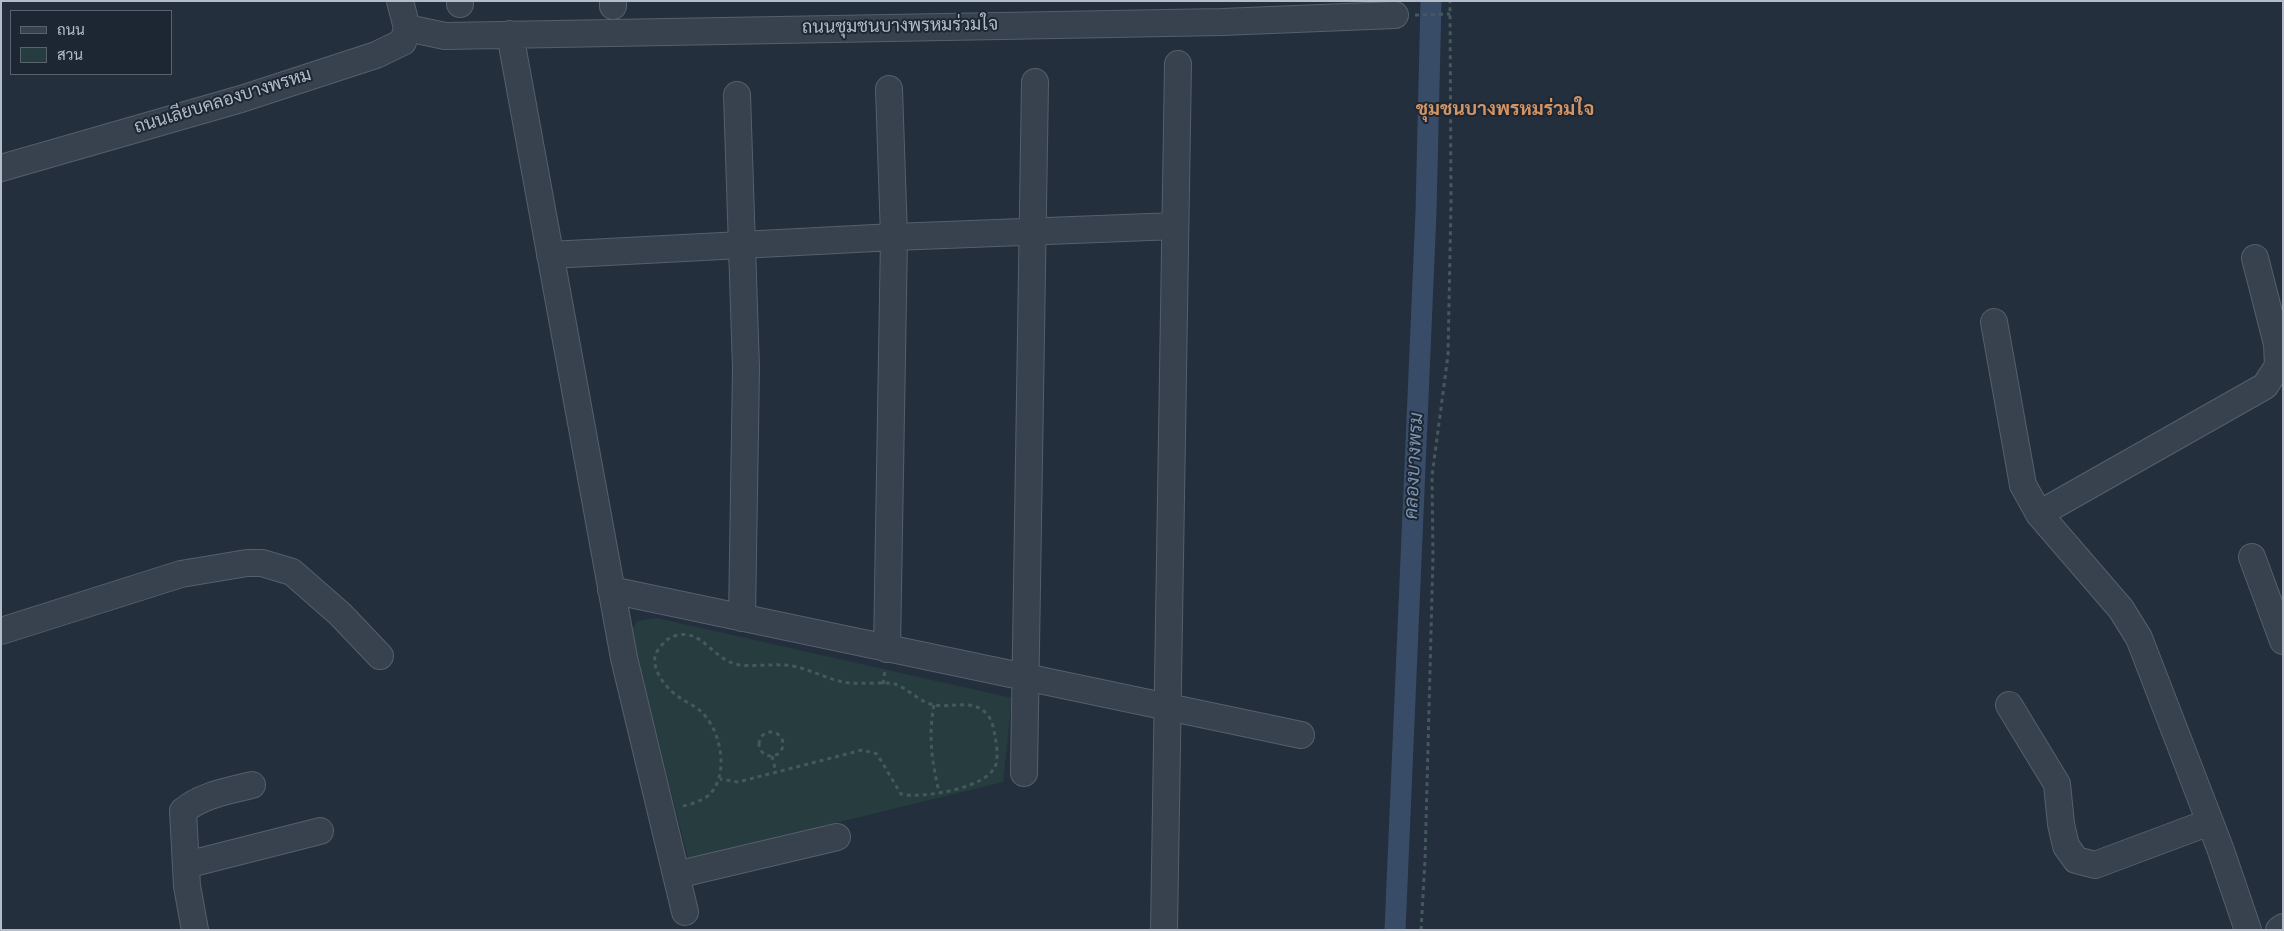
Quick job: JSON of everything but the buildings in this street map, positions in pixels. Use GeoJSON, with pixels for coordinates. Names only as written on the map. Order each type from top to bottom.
{"type":"FeatureCollection","features":[{"type":"Feature","properties":{"kind":"street"},"geometry":{"type":"LineString","coordinates":[[400,1],[407,28]]}},
{"type":"Feature","properties":{"kind":"street","name":"ถนนชุมชนบางพรหมร่วมใจ"},"geometry":{"type":"LineString","coordinates":[[407,28],[445,36],[1222,22],[1406,15]]}},
{"type":"Feature","properties":{"kind":"street","name":"ถนนเลียบคลองบางพรหม"},"geometry":{"type":"LineString","coordinates":[[1,168],[241,99],[376,55],[403,42],[407,28]]}},
{"type":"Feature","properties":{"kind":"street"},"geometry":{"type":"LineString","coordinates":[[510,34],[624,658],[685,912]]}},
{"type":"Feature","properties":{"kind":"street"},"geometry":{"type":"LineString","coordinates":[[1164,930],[1178,64]]}},
{"type":"Feature","properties":{"kind":"street"},"geometry":{"type":"LineString","coordinates":[[1024,773],[1035,82]]}},
{"type":"Feature","properties":{"kind":"street"},"geometry":{"type":"LineString","coordinates":[[887,649],[894,237],[889,89]]}},
{"type":"Feature","properties":{"kind":"street"},"geometry":{"type":"LineString","coordinates":[[737,95],[746,368],[742,618]]}},
{"type":"Feature","properties":{"kind":"street"},"geometry":{"type":"LineString","coordinates":[[550,255],[894,237],[1175,226]]}},
{"type":"Feature","properties":{"kind":"street"},"geometry":{"type":"LineString","coordinates":[[2039,514],[2265,386],[2278,366],[2277,344],[2255,258]]}},
{"type":"Feature","properties":{"kind":"street"},"geometry":{"type":"LineString","coordinates":[[1994,322],[2023,485],[2039,514],[2121,610],[2139,638],[2210,822],[2248,930]]}},
{"type":"Feature","properties":{"kind":"street"},"geometry":{"type":"LineString","coordinates":[[2252,557],[2283,641]]}},
{"type":"Feature","properties":{"kind":"street"},"geometry":{"type":"LineString","coordinates":[[1,631],[180,574],[247,563],[262,563],[292,572],[340,614],[380,656]]}},
{"type":"Feature","properties":{"kind":"street"},"geometry":{"type":"LineString","coordinates":[[611,590],[1301,735]]}},
{"type":"Feature","properties":{"kind":"street"},"geometry":{"type":"LineString","coordinates":[[2009,705],[2057,784],[2061,824],[2066,846],[2076,860],[2095,866],[2210,822]]}},
{"type":"Feature","properties":{"kind":"street"},"geometry":{"type":"LineString","coordinates":[[195,930],[186,865],[183,811],[192,803],[207,797],[252,785]]}},
{"type":"Feature","properties":{"kind":"street"},"geometry":{"type":"LineString","coordinates":[[186,865],[320,831]]}},
{"type":"Feature","properties":{"kind":"street"},"geometry":{"type":"LineString","coordinates":[[676,875],[838,837]]}},
{"type":"Feature","properties":{"kind":"street"},"geometry":{"type":"LineString","coordinates":[[2280,930],[2283,927]]}},
{"type":"Feature","properties":{"kind":"path"},"geometry":{"type":"LineString","coordinates":[[1421,930],[1425,861],[1432,576],[1432,476],[1448,355],[1451,203],[1450,1]]}},
{"type":"Feature","properties":{"kind":"path"},"geometry":{"type":"LineString","coordinates":[[1406,15],[1450,14]]}},
{"type":"Feature","properties":{"kind":"path"},"geometry":{"type":"LineString","coordinates":[[661,812],[690,804],[709,796],[720,779],[721,762],[718,741],[707,717],[694,705],[676,695],[663,683],[655,666],[655,653],[667,639],[680,635],[696,636],[725,661],[741,665],[790,666],[806,669],[838,681],[894,684],[934,706],[969,705],[986,712],[993,724],[997,744],[996,765],[984,780],[940,792],[912,796],[901,794],[876,754],[862,750],[738,782],[720,779]]}},
{"type":"Feature","properties":{"kind":"path"},"geometry":{"type":"LineString","coordinates":[[934,706],[930,724],[931,758],[940,792]]}},
{"type":"Feature","properties":{"kind":"path"},"geometry":{"type":"LineString","coordinates":[[772,732],[782,738],[783,746],[779,753],[772,756],[764,754],[759,744],[762,737],[772,732]]}},
{"type":"Feature","properties":{"kind":"path"},"geometry":{"type":"LineString","coordinates":[[772,756],[776,772]]}},
{"type":"Feature","properties":{"kind":"green space"},"geometry":{"type":"Polygon","coordinates":[[[657,618],[1012,698],[1003,782],[688,859],[631,632],[637,621],[657,618]]]}},
{"type":"Feature","properties":{"kind":"waterway","name":"คลองบางพรม"},"geometry":{"type":"LineString","coordinates":[[1395,930],[1426,212],[1431,1]]}},
{"type":"Feature","properties":{"kind":"district","name":"ชุมชนบางพรหมร่วมใจ"},"geometry":{"type":"Point","coordinates":[1505,110]}}]}
